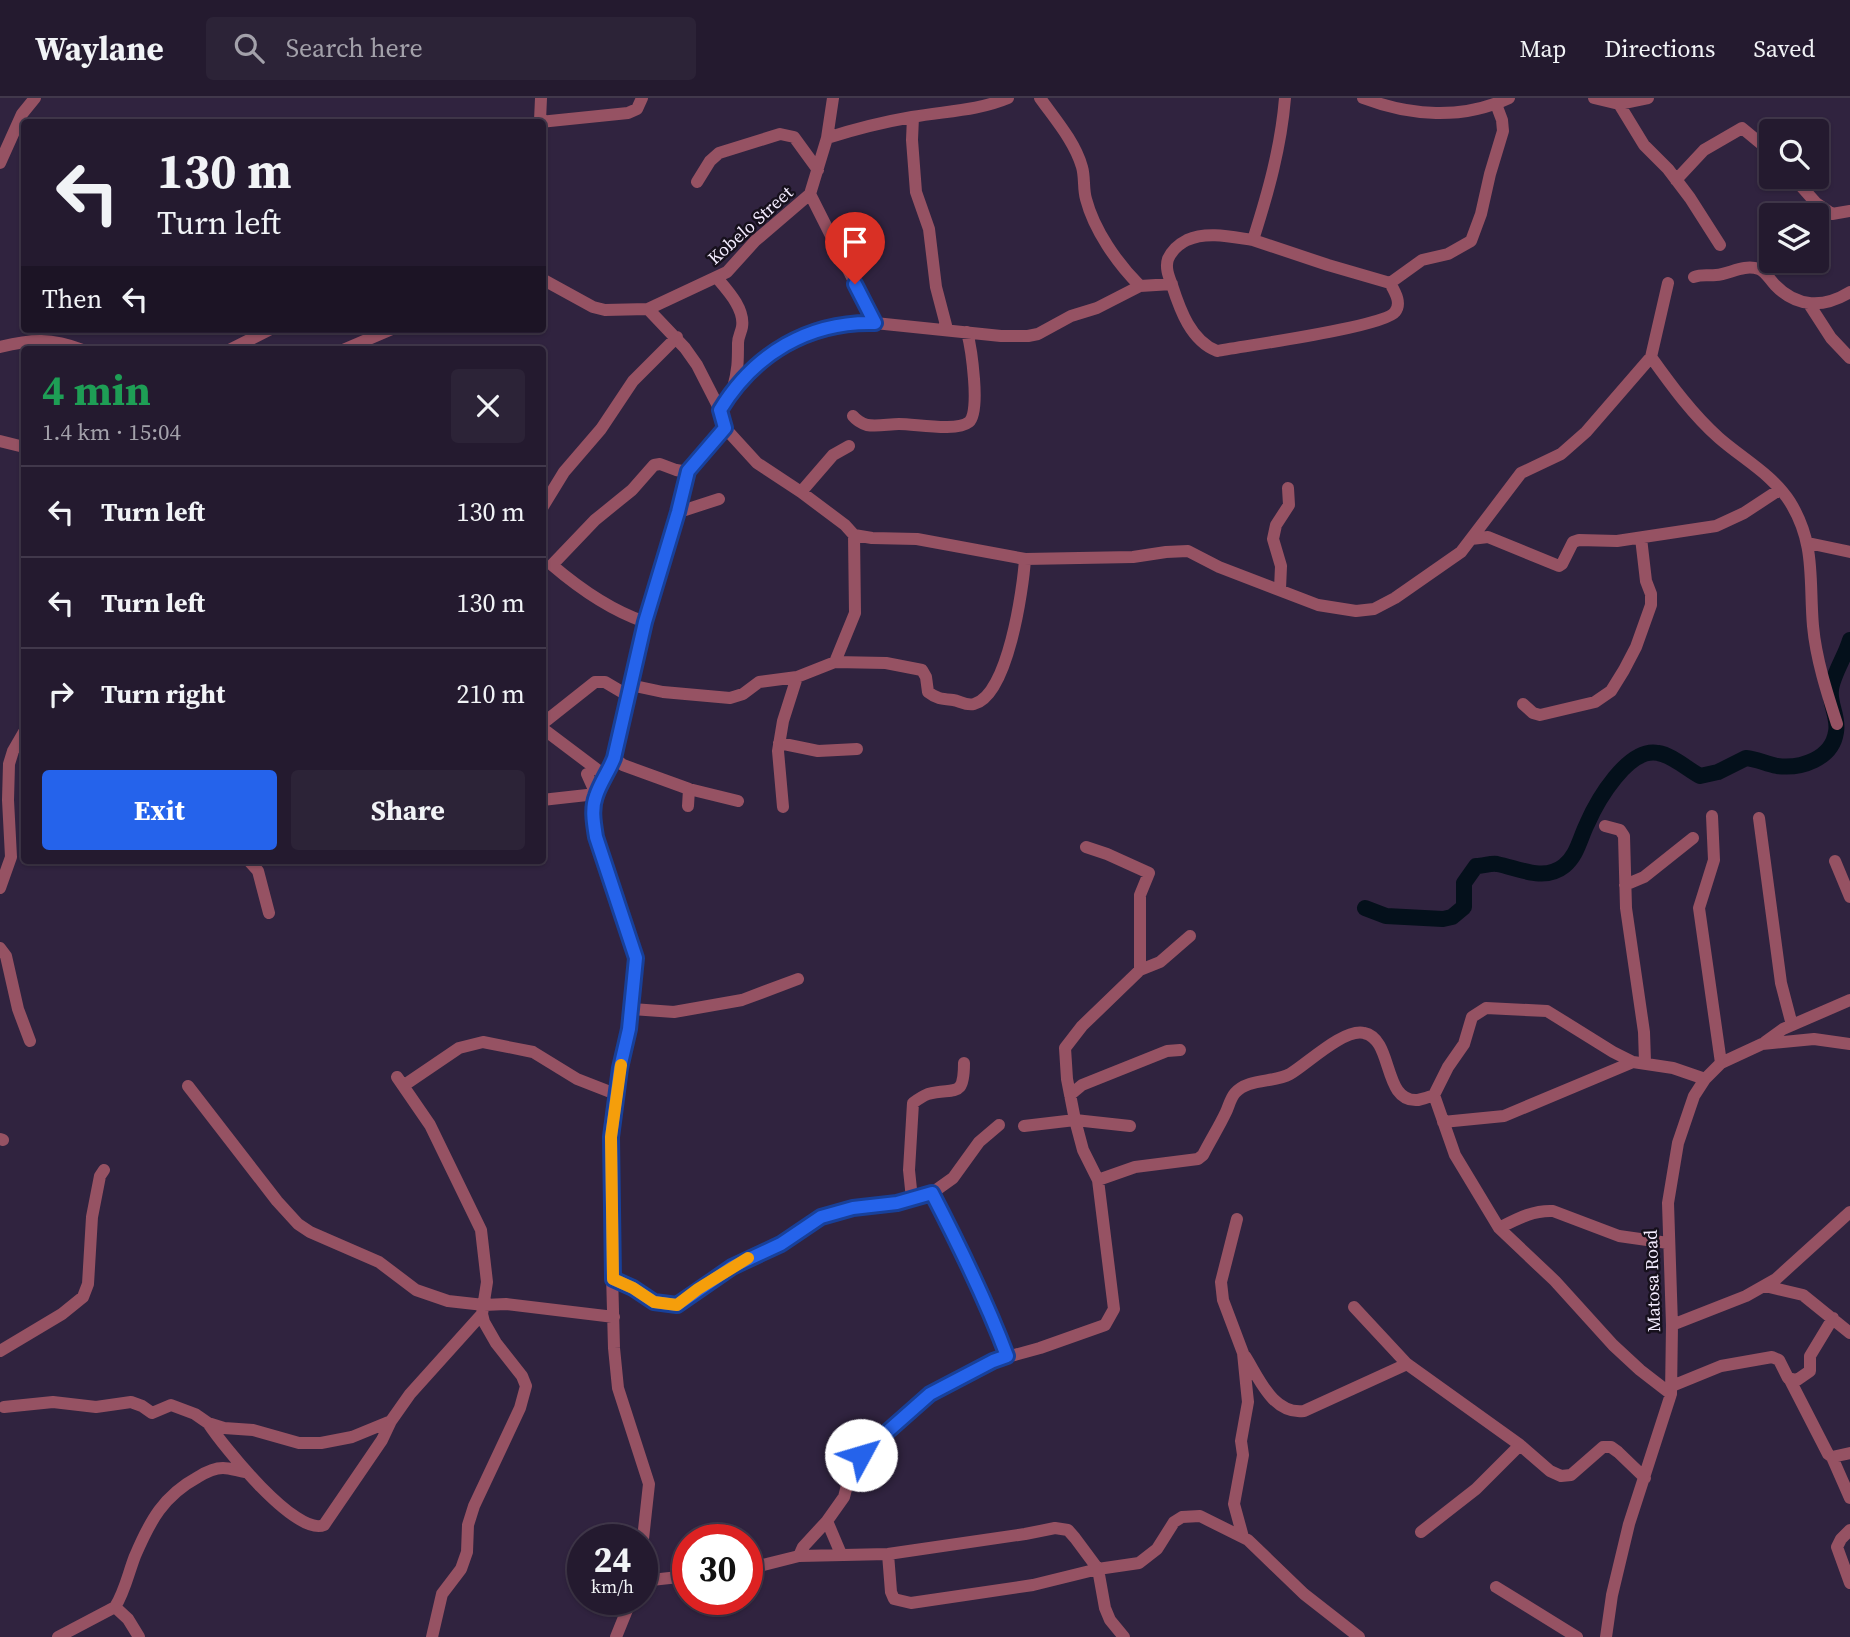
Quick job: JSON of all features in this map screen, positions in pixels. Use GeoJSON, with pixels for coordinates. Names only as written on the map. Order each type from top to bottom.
{"type":"FeatureCollection","features":[{"type":"Feature","properties":{"kind":"street"},"geometry":{"type":"LineString","coordinates":[[0,163],[22,114],[35,98]]}},
{"type":"Feature","properties":{"kind":"street"},"geometry":{"type":"LineString","coordinates":[[540,119],[541,98]]}},
{"type":"Feature","properties":{"kind":"street"},"geometry":{"type":"LineString","coordinates":[[546,121],[628,113],[637,109],[642,98]]}},
{"type":"Feature","properties":{"kind":"street","name":"Kobelo Street"},"geometry":{"type":"LineString","coordinates":[[546,281],[593,307],[605,310],[648,309],[727,272],[755,241],[810,194],[827,138],[833,98]]}},
{"type":"Feature","properties":{"kind":"street"},"geometry":{"type":"LineString","coordinates":[[827,138],[913,117],[989,106],[1008,98]]}},
{"type":"Feature","properties":{"kind":"street"},"geometry":{"type":"LineString","coordinates":[[1040,98],[1060,126],[1083,169],[1085,195],[1093,218],[1122,267],[1140,286]]}},
{"type":"Feature","properties":{"kind":"street"},"geometry":{"type":"LineString","coordinates":[[1252,240],[1281,141],[1285,98]]}},
{"type":"Feature","properties":{"kind":"street"},"geometry":{"type":"LineString","coordinates":[[1363,98],[1421,113],[1463,113],[1509,98]]}},
{"type":"Feature","properties":{"kind":"street"},"geometry":{"type":"LineString","coordinates":[[1594,98],[1619,104],[1648,98]]}},
{"type":"Feature","properties":{"kind":"street"},"geometry":{"type":"LineString","coordinates":[[1390,283],[1422,260],[1448,254],[1471,241],[1503,131],[1496,104]]}},
{"type":"Feature","properties":{"kind":"street"},"geometry":{"type":"LineString","coordinates":[[1619,104],[1644,145],[1690,198],[1720,245]]}},
{"type":"Feature","properties":{"kind":"street"},"geometry":{"type":"LineString","coordinates":[[913,117],[916,192],[929,229],[936,287],[947,329]]}},
{"type":"Feature","properties":{"kind":"street"},"geometry":{"type":"LineString","coordinates":[[1676,180],[1704,150],[1742,128],[1759,141]]}},
{"type":"Feature","properties":{"kind":"street"},"geometry":{"type":"LineString","coordinates":[[697,182],[710,161],[719,153],[780,134],[794,137],[818,170]]}},
{"type":"Feature","properties":{"kind":"street"},"geometry":{"type":"LineString","coordinates":[[1804,189],[1816,203],[1832,214],[1850,211]]}},
{"type":"Feature","properties":{"kind":"street"},"geometry":{"type":"LineString","coordinates":[[810,194],[875,323]]}},
{"type":"Feature","properties":{"kind":"street"},"geometry":{"type":"LineString","coordinates":[[1208,236],[1252,240],[1390,283],[1397,296],[1398,305],[1395,312],[1388,318],[1337,330],[1217,351],[1208,347],[1180,311],[1167,267],[1168,259],[1174,249],[1189,239],[1208,236]]}},
{"type":"Feature","properties":{"kind":"street"},"geometry":{"type":"LineString","coordinates":[[1694,277],[1703,274],[1719,275],[1745,268],[1759,269],[1781,290],[1809,304],[1830,338],[1850,358]]}},
{"type":"Feature","properties":{"kind":"street"},"geometry":{"type":"LineString","coordinates":[[717,278],[741,314],[739,366],[733,388]]}},
{"type":"Feature","properties":{"kind":"street"},"geometry":{"type":"LineString","coordinates":[[648,309],[677,337],[697,365],[720,410],[725,428],[757,463],[801,492],[854,535],[917,539],[1025,559],[1133,557],[1188,551],[1219,567],[1318,605],[1344,611],[1374,609],[1395,598],[1461,552],[1521,473],[1561,454],[1586,432],[1651,357],[1668,283]]}},
{"type":"Feature","properties":{"kind":"street"},"geometry":{"type":"LineString","coordinates":[[720,410],[733,388],[758,362],[801,337],[821,330],[864,322],[1028,337],[1062,320],[1097,308],[1140,286],[1172,284]]}},
{"type":"Feature","properties":{"kind":"street"},"geometry":{"type":"LineString","coordinates":[[1809,304],[1832,301],[1850,292]]}},
{"type":"Feature","properties":{"kind":"street"},"geometry":{"type":"LineString","coordinates":[[853,416],[870,426],[898,424],[956,427],[967,424],[973,416],[974,382],[967,332]]}},
{"type":"Feature","properties":{"kind":"street"},"geometry":{"type":"LineString","coordinates":[[237,346],[263,333]]}},
{"type":"Feature","properties":{"kind":"street"},"geometry":{"type":"LineString","coordinates":[[352,346],[383,333]]}},
{"type":"Feature","properties":{"kind":"street"},"geometry":{"type":"LineString","coordinates":[[546,501],[564,471],[601,429],[633,381],[677,337]]}},
{"type":"Feature","properties":{"kind":"street"},"geometry":{"type":"LineString","coordinates":[[0,347],[30,340],[45,340],[68,346]]}},
{"type":"Feature","properties":{"kind":"street"},"geometry":{"type":"LineString","coordinates":[[1651,357],[1706,426],[1757,467],[1793,508],[1808,543],[1812,570],[1813,627],[1824,683],[1837,724]]}},
{"type":"Feature","properties":{"kind":"street"},"geometry":{"type":"LineString","coordinates":[[646,1524],[649,1484],[618,1388],[613,1279],[611,1137],[620,1068],[632,1009],[636,958],[596,837],[593,817],[602,785],[614,758],[645,622],[688,471],[725,428]]}},
{"type":"Feature","properties":{"kind":"street"},"geometry":{"type":"LineString","coordinates":[[0,441],[21,446]]}},
{"type":"Feature","properties":{"kind":"street"},"geometry":{"type":"LineString","coordinates":[[801,492],[833,454],[849,446]]}},
{"type":"Feature","properties":{"kind":"street"},"geometry":{"type":"LineString","coordinates":[[546,572],[595,520],[632,490],[654,465],[688,471]]}},
{"type":"Feature","properties":{"kind":"street"},"geometry":{"type":"LineString","coordinates":[[1280,589],[1281,566],[1273,539],[1276,525],[1289,505],[1288,488]]}},
{"type":"Feature","properties":{"kind":"street"},"geometry":{"type":"LineString","coordinates":[[1471,539],[1488,537],[1559,566],[1573,542],[1617,541],[1726,523],[1779,490]]}},
{"type":"Feature","properties":{"kind":"street"},"geometry":{"type":"LineString","coordinates":[[678,512],[719,499]]}},
{"type":"Feature","properties":{"kind":"street"},"geometry":{"type":"LineString","coordinates":[[835,662],[855,613],[854,535]]}},
{"type":"Feature","properties":{"kind":"street"},"geometry":{"type":"LineString","coordinates":[[1523,704],[1533,713],[1540,715],[1595,702],[1611,691],[1636,647],[1651,605],[1641,538]]}},
{"type":"Feature","properties":{"kind":"street"},"geometry":{"type":"LineString","coordinates":[[1808,543],[1850,552]]}},
{"type":"Feature","properties":{"kind":"street"},"geometry":{"type":"LineString","coordinates":[[546,723],[595,682],[605,682],[628,690],[730,698],[743,694],[759,682],[797,677],[835,662],[886,663],[922,670],[928,692],[933,696],[962,704],[978,702],[995,685],[1011,646],[1025,559]]}},
{"type":"Feature","properties":{"kind":"street"},"geometry":{"type":"LineString","coordinates":[[552,565],[582,590],[630,617],[645,622]]}},
{"type":"Feature","properties":{"kind":"street"},"geometry":{"type":"LineString","coordinates":[[783,807],[778,764],[779,743],[797,677]]}},
{"type":"Feature","properties":{"kind":"street"},"geometry":{"type":"LineString","coordinates":[[546,730],[602,785]]}},
{"type":"Feature","properties":{"kind":"street"},"geometry":{"type":"LineString","coordinates":[[0,888],[11,857],[4,799],[9,764],[21,737]]}},
{"type":"Feature","properties":{"kind":"street"},"geometry":{"type":"LineString","coordinates":[[779,743],[818,751],[857,749]]}},
{"type":"Feature","properties":{"kind":"street"},"geometry":{"type":"LineString","coordinates":[[614,758],[623,765],[688,789],[738,801]]}},
{"type":"Feature","properties":{"kind":"street"},"geometry":{"type":"LineString","coordinates":[[586,768],[602,785]]}},
{"type":"Feature","properties":{"kind":"street"},"geometry":{"type":"LineString","coordinates":[[546,799],[602,785]]}},
{"type":"Feature","properties":{"kind":"street"},"geometry":{"type":"LineString","coordinates":[[688,789],[688,806]]}},
{"type":"Feature","properties":{"kind":"street"},"geometry":{"type":"LineString","coordinates":[[1712,816],[1714,860],[1699,908],[1721,1063]]}},
{"type":"Feature","properties":{"kind":"street"},"geometry":{"type":"LineString","coordinates":[[1759,818],[1781,983],[1792,1025]]}},
{"type":"Feature","properties":{"kind":"street"},"geometry":{"type":"LineString","coordinates":[[1605,826],[1620,830],[1624,836],[1626,908],[1644,1032],[1639,1062]]}},
{"type":"Feature","properties":{"kind":"street"},"geometry":{"type":"LineString","coordinates":[[1625,885],[1644,877],[1693,838]]}},
{"type":"Feature","properties":{"kind":"street"},"geometry":{"type":"LineString","coordinates":[[1086,847],[1149,873],[1140,895],[1140,970]]}},
{"type":"Feature","properties":{"kind":"street"},"geometry":{"type":"LineString","coordinates":[[1835,861],[1850,897]]}},
{"type":"Feature","properties":{"kind":"street"},"geometry":{"type":"LineString","coordinates":[[251,864],[258,872],[269,913]]}},
{"type":"Feature","properties":{"kind":"street"},"geometry":{"type":"LineString","coordinates":[[799,1556],[803,1546],[827,1521],[844,1497],[851,1470],[861,1455],[930,1394],[993,1361],[1105,1325],[1113,1314],[1098,1180],[1083,1150],[1074,1120],[1065,1048],[1082,1026],[1140,970],[1160,962],[1190,936]]}},
{"type":"Feature","properties":{"kind":"street"},"geometry":{"type":"LineString","coordinates":[[0,948],[6,956],[18,1009],[30,1041]]}},
{"type":"Feature","properties":{"kind":"street"},"geometry":{"type":"LineString","coordinates":[[632,1009],[687,1010],[742,1000],[797,979]]}},
{"type":"Feature","properties":{"kind":"street"},"geometry":{"type":"LineString","coordinates":[[1762,1044],[1792,1025],[1850,1000]]}},
{"type":"Feature","properties":{"kind":"street"},"geometry":{"type":"LineString","coordinates":[[1705,1079],[1673,1068],[1639,1062],[1613,1052],[1547,1011],[1486,1008],[1472,1017],[1464,1044],[1448,1067],[1434,1096],[1455,1155],[1499,1228],[1555,1281],[1622,1354],[1640,1370],[1672,1390],[1721,1366],[1773,1357],[1779,1360],[1822,1445],[1832,1457],[1850,1498]]}},
{"type":"Feature","properties":{"kind":"street"},"geometry":{"type":"LineString","coordinates":[[1098,1180],[1135,1167],[1198,1159],[1203,1155],[1238,1090],[1286,1076],[1327,1046],[1355,1033],[1365,1033],[1373,1037],[1397,1087],[1404,1095],[1416,1100],[1434,1096]]}},
{"type":"Feature","properties":{"kind":"street","name":"Matosa Road"},"geometry":{"type":"LineString","coordinates":[[1609,1636],[1612,1595],[1624,1548],[1672,1390],[1668,1203],[1678,1143],[1693,1096],[1721,1063],[1762,1044],[1814,1039],[1850,1044]]}},
{"type":"Feature","properties":{"kind":"street"},"geometry":{"type":"LineString","coordinates":[[432,1637],[442,1594],[461,1569],[467,1552],[468,1525],[474,1506],[520,1408],[526,1386],[523,1376],[484,1322],[487,1282],[481,1230],[430,1125],[400,1081],[459,1048],[483,1042],[533,1052],[577,1079],[618,1095]]}},
{"type":"Feature","properties":{"kind":"street"},"geometry":{"type":"LineString","coordinates":[[1070,1095],[1082,1085],[1167,1051],[1180,1050]]}},
{"type":"Feature","properties":{"kind":"street"},"geometry":{"type":"LineString","coordinates":[[1443,1122],[1504,1116],[1639,1062]]}},
{"type":"Feature","properties":{"kind":"street"},"geometry":{"type":"LineString","coordinates":[[912,1199],[909,1170],[913,1103],[928,1094],[950,1092],[960,1086],[964,1080],[964,1063]]}},
{"type":"Feature","properties":{"kind":"street"},"geometry":{"type":"LineString","coordinates":[[188,1086],[277,1202],[310,1233],[379,1262],[428,1296],[483,1310],[506,1304],[614,1317]]}},
{"type":"Feature","properties":{"kind":"street"},"geometry":{"type":"LineString","coordinates":[[1024,1126],[1074,1120],[1130,1125]]}},
{"type":"Feature","properties":{"kind":"street"},"geometry":{"type":"LineString","coordinates":[[613,1279],[654,1302],[677,1305],[732,1267],[781,1244],[821,1217],[834,1212],[932,1193],[948,1183],[979,1142],[999,1125]]}},
{"type":"Feature","properties":{"kind":"street"},"geometry":{"type":"LineString","coordinates":[[0,1351],[62,1314],[83,1297],[88,1284],[92,1217],[100,1176],[104,1170]]}},
{"type":"Feature","properties":{"kind":"street"},"geometry":{"type":"LineString","coordinates":[[932,1193],[968,1263],[1007,1356]]}},
{"type":"Feature","properties":{"kind":"street"},"geometry":{"type":"LineString","coordinates":[[1499,1228],[1527,1214],[1542,1210],[1553,1211],[1619,1236],[1668,1243]]}},
{"type":"Feature","properties":{"kind":"street"},"geometry":{"type":"LineString","coordinates":[[1672,1325],[1765,1286],[1828,1234],[1850,1212]]}},
{"type":"Feature","properties":{"kind":"street"},"geometry":{"type":"LineString","coordinates":[[1237,1219],[1222,1282],[1223,1300],[1243,1353],[1272,1398],[1293,1413],[1304,1411],[1407,1364]]}},
{"type":"Feature","properties":{"kind":"street"},"geometry":{"type":"LineString","coordinates":[[1765,1286],[1803,1295],[1850,1333]]}},
{"type":"Feature","properties":{"kind":"street"},"geometry":{"type":"LineString","coordinates":[[1354,1307],[1407,1364],[1520,1445],[1550,1471],[1561,1476],[1571,1475],[1603,1447],[1611,1447],[1645,1478]]}},
{"type":"Feature","properties":{"kind":"street"},"geometry":{"type":"LineString","coordinates":[[208,1423],[245,1472],[302,1521],[313,1527],[324,1525],[410,1394],[483,1310]]}},
{"type":"Feature","properties":{"kind":"street"},"geometry":{"type":"LineString","coordinates":[[1790,1380],[1797,1380],[1810,1371],[1810,1356],[1833,1318]]}},
{"type":"Feature","properties":{"kind":"street"},"geometry":{"type":"LineString","coordinates":[[1243,1353],[1248,1402],[1241,1441],[1243,1455],[1234,1504],[1243,1537]]}},
{"type":"Feature","properties":{"kind":"street"},"geometry":{"type":"LineString","coordinates":[[4,1407],[53,1402],[96,1407],[131,1402],[152,1413],[171,1405],[224,1428],[253,1430],[299,1443],[352,1437],[391,1421]]}},
{"type":"Feature","properties":{"kind":"street"},"geometry":{"type":"LineString","coordinates":[[1421,1532],[1476,1489],[1520,1445]]}},
{"type":"Feature","properties":{"kind":"street"},"geometry":{"type":"LineString","coordinates":[[1832,1457],[1850,1453]]}},
{"type":"Feature","properties":{"kind":"street"},"geometry":{"type":"LineString","coordinates":[[58,1637],[115,1607],[126,1588],[136,1554],[159,1509],[169,1496],[195,1478],[215,1469],[245,1472]]}},
{"type":"Feature","properties":{"kind":"street"},"geometry":{"type":"LineString","coordinates":[[888,1554],[891,1592],[894,1599],[903,1603],[1033,1585],[1144,1560],[1157,1549],[1174,1522],[1191,1515],[1200,1516],[1243,1537],[1304,1594],[1359,1637]]}},
{"type":"Feature","properties":{"kind":"street"},"geometry":{"type":"LineString","coordinates":[[827,1521],[841,1554]]}},
{"type":"Feature","properties":{"kind":"street"},"geometry":{"type":"LineString","coordinates":[[763,1565],[799,1556],[888,1554],[1055,1528],[1068,1530],[1097,1569],[1105,1608],[1110,1620],[1124,1637]]}},
{"type":"Feature","properties":{"kind":"street"},"geometry":{"type":"LineString","coordinates":[[1850,1530],[1837,1546],[1850,1583]]}},
{"type":"Feature","properties":{"kind":"street"},"geometry":{"type":"LineString","coordinates":[[1496,1587],[1577,1637]]}},
{"type":"Feature","properties":{"kind":"street"},"geometry":{"type":"LineString","coordinates":[[115,1607],[128,1619],[139,1637]]}},
{"type":"Feature","properties":{"kind":"street"},"geometry":{"type":"LineString","coordinates":[[616,1637],[625,1615]]}},
{"type":"Feature","properties":{"kind":"waterway"},"geometry":{"type":"LineString","coordinates":[[1365,908],[1386,916],[1443,919],[1452,917],[1464,907],[1464,883],[1476,866],[1497,864],[1522,871],[1556,871],[1572,857],[1592,814],[1615,778],[1636,758],[1647,753],[1669,756],[1700,776],[1718,772],[1746,758],[1786,767],[1814,760],[1828,749],[1836,732],[1831,690],[1850,640]]}},
{"type":"Feature","properties":{"kind":"slow traffic"},"geometry":{"type":"LineString","coordinates":[[621,1065],[611,1137],[613,1279],[654,1302],[677,1305],[748,1258]]}},
{"type":"Feature","properties":{"kind":"route"},"geometry":{"type":"LineString","coordinates":[[855,284],[875,323],[864,322],[811,333],[758,362],[733,388],[720,410],[725,428],[688,471],[645,622],[614,758],[607,777],[596,794],[593,817],[596,837],[636,958],[632,1009],[620,1068],[611,1137],[613,1279],[654,1302],[677,1305],[732,1267],[781,1244],[821,1217],[853,1208],[897,1203],[932,1193],[991,1313],[1007,1356],[930,1394],[861,1455]]}}]}
